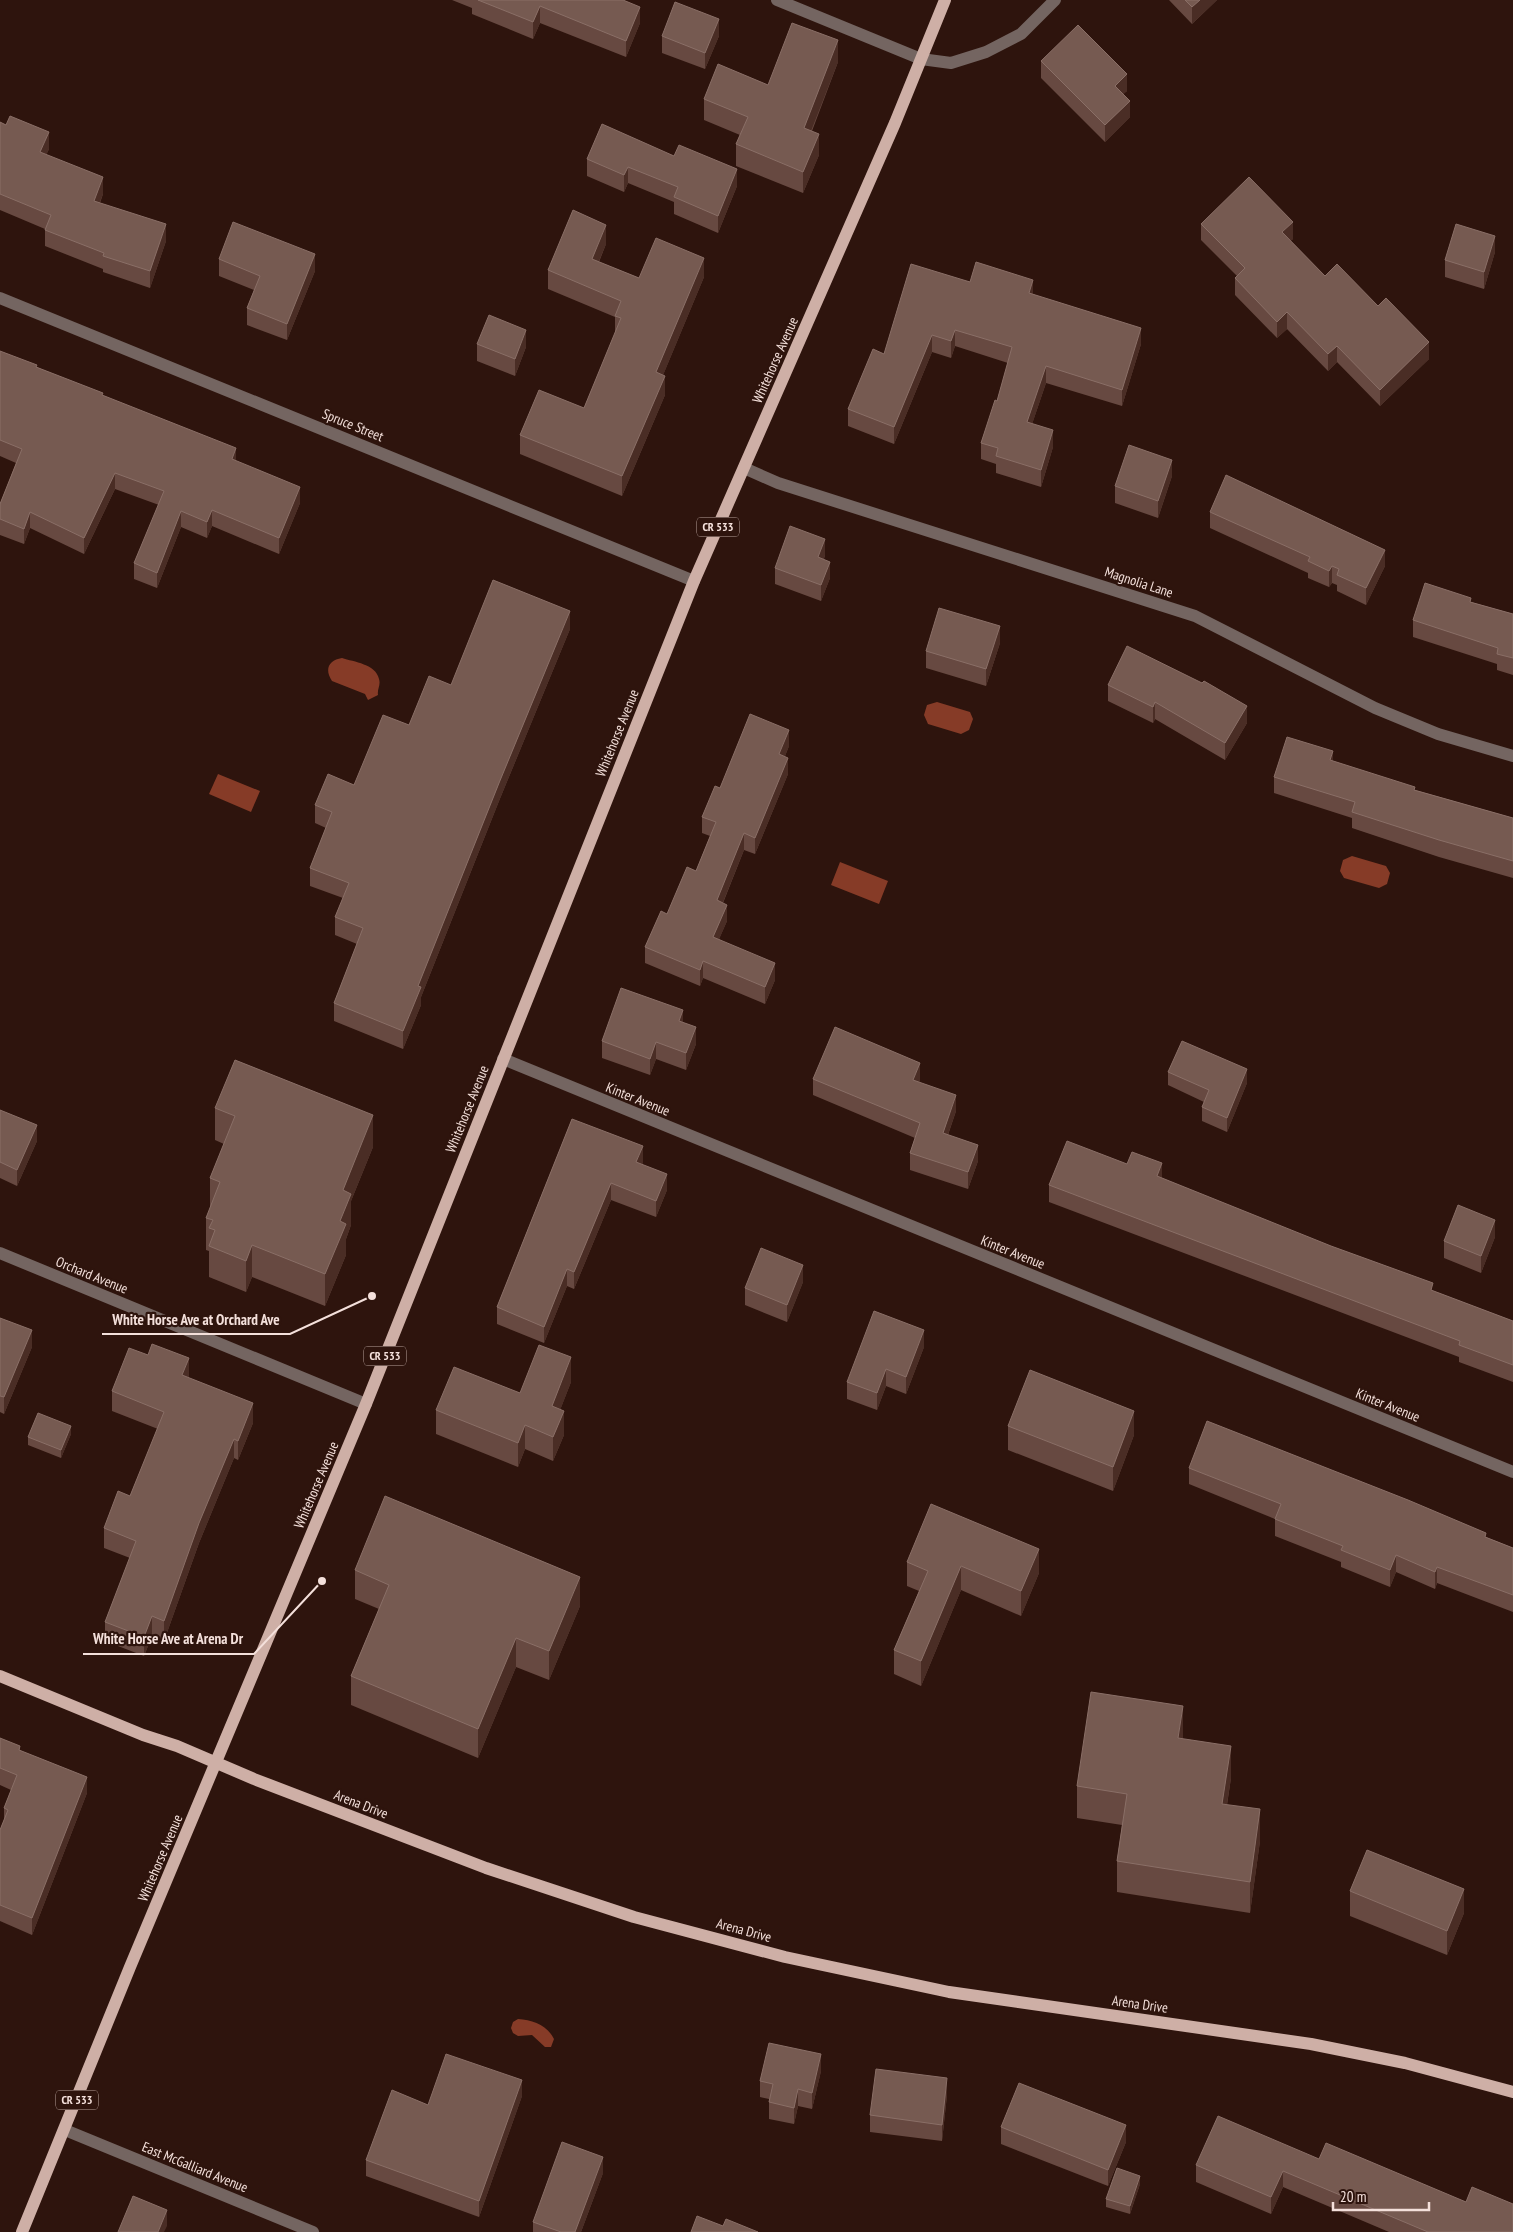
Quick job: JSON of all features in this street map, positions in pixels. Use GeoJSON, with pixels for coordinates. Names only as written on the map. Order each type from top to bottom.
{"type":"FeatureCollection","features":[{"type":"Feature","properties":{"kind":"main road","name":"Whitehorse Avenue"},"geometry":{"type":"LineString","coordinates":[[22,2232],[130,1968],[366,1404],[694,581],[945,0]]}},
{"type":"Feature","properties":{"kind":"main road","name":"Arena Drive"},"geometry":{"type":"LineString","coordinates":[[0,1676],[142,1735],[177,1746],[216,1764],[486,1868],[634,1917],[785,1957],[949,1992],[1311,2044],[1405,2063],[1513,2092]]}},
{"type":"Feature","properties":{"kind":"street"},"geometry":{"type":"LineString","coordinates":[[777,0],[921,58],[951,63],[986,52],[1020,34],[1055,0]]}},
{"type":"Feature","properties":{"kind":"street","name":"Spruce Street"},"geometry":{"type":"LineString","coordinates":[[0,298],[694,581]]}},
{"type":"Feature","properties":{"kind":"street","name":"Magnolia Lane"},"geometry":{"type":"LineString","coordinates":[[744,468],[778,483],[1195,616],[1375,708],[1438,734],[1513,756]]}},
{"type":"Feature","properties":{"kind":"street","name":"Kinter Avenue"},"geometry":{"type":"LineString","coordinates":[[503,1059],[1513,1472]]}},
{"type":"Feature","properties":{"kind":"street","name":"Orchard Avenue"},"geometry":{"type":"LineString","coordinates":[[0,1253],[366,1404]]}},
{"type":"Feature","properties":{"kind":"street","name":"East McGalliard Avenue"},"geometry":{"type":"LineString","coordinates":[[65,2130],[313,2232]]}},
{"type":"Feature","properties":{"kind":"shaded area"},"geometry":{"type":"Polygon","coordinates":[[[342,658],[364,664],[374,670],[379,681],[378,695],[368,700],[365,694],[332,681],[328,673],[329,666],[334,661],[342,658]]]}},
{"type":"Feature","properties":{"kind":"shaded area"},"geometry":{"type":"Polygon","coordinates":[[[937,702],[970,712],[973,719],[969,730],[961,734],[928,724],[924,715],[927,705],[937,702]]]}},
{"type":"Feature","properties":{"kind":"shaded area"},"geometry":{"type":"Polygon","coordinates":[[[218,774],[260,791],[251,812],[209,794],[218,774]]]}},
{"type":"Feature","properties":{"kind":"shaded area"},"geometry":{"type":"Polygon","coordinates":[[[1352,856],[1386,866],[1390,873],[1387,884],[1379,888],[1344,878],[1340,871],[1343,860],[1352,856]]]}},
{"type":"Feature","properties":{"kind":"shaded area"},"geometry":{"type":"Polygon","coordinates":[[[840,862],[888,881],[879,904],[831,885],[840,862]]]}},
{"type":"Feature","properties":{"kind":"shaded area"},"geometry":{"type":"Polygon","coordinates":[[[518,2019],[534,2022],[548,2030],[554,2039],[551,2047],[545,2047],[532,2035],[518,2036],[513,2033],[511,2028],[513,2022],[518,2019]]]}},
{"type":"Feature","properties":{"kind":"building"},"geometry":{"type":"Polygon","coordinates":[[[478,0],[623,0],[640,7],[626,41],[540,6],[533,22],[478,0]]]}},
{"type":"Feature","properties":{"kind":"building"},"geometry":{"type":"Polygon","coordinates":[[[1185,0],[1200,0],[1192,7],[1185,0]]]}},
{"type":"Feature","properties":{"kind":"building"},"geometry":{"type":"Polygon","coordinates":[[[675,2],[719,19],[705,53],[662,36],[675,2]]]}},
{"type":"Feature","properties":{"kind":"building"},"geometry":{"type":"Polygon","coordinates":[[[792,23],[838,40],[804,128],[819,134],[803,172],[736,144],[748,117],[704,99],[718,64],[768,85],[792,23]]]}},
{"type":"Feature","properties":{"kind":"building"},"geometry":{"type":"Polygon","coordinates":[[[1078,25],[1127,74],[1115,86],[1130,101],[1105,125],[1041,61],[1078,25]]]}},
{"type":"Feature","properties":{"kind":"building"},"geometry":{"type":"Polygon","coordinates":[[[10,116],[49,132],[40,152],[103,177],[94,201],[166,224],[150,271],[103,256],[104,253],[45,230],[51,215],[0,194],[0,122],[6,125],[10,116]]]}},
{"type":"Feature","properties":{"kind":"building"},"geometry":{"type":"Polygon","coordinates":[[[602,124],[674,156],[679,145],[737,169],[718,216],[674,197],[678,187],[628,167],[624,175],[587,159],[602,124]]]}},
{"type":"Feature","properties":{"kind":"building"},"geometry":{"type":"Polygon","coordinates":[[[1249,177],[1293,222],[1282,232],[1325,276],[1337,264],[1378,306],[1386,298],[1429,342],[1380,390],[1337,346],[1328,354],[1287,312],[1277,322],[1235,278],[1245,268],[1201,224],[1249,177]]]}},
{"type":"Feature","properties":{"kind":"building"},"geometry":{"type":"Polygon","coordinates":[[[573,210],[606,225],[592,259],[639,278],[656,238],[704,258],[656,372],[665,376],[622,476],[520,435],[539,390],[584,408],[621,318],[615,316],[621,301],[548,270],[573,210]]]}},
{"type":"Feature","properties":{"kind":"building"},"geometry":{"type":"Polygon","coordinates":[[[233,222],[315,254],[287,324],[247,308],[260,276],[219,259],[233,222]]]}},
{"type":"Feature","properties":{"kind":"building"},"geometry":{"type":"Polygon","coordinates":[[[1456,224],[1495,236],[1484,272],[1445,260],[1456,224]]]}},
{"type":"Feature","properties":{"kind":"building"},"geometry":{"type":"Polygon","coordinates":[[[976,262],[1033,280],[1029,293],[1141,328],[1122,390],[1046,366],[1027,422],[1053,430],[1041,470],[996,456],[998,448],[981,443],[995,400],[997,401],[1012,347],[955,330],[951,341],[932,335],[894,427],[848,409],[873,349],[884,354],[911,264],[970,282],[976,262]]]}},
{"type":"Feature","properties":{"kind":"building"},"geometry":{"type":"Polygon","coordinates":[[[489,315],[526,330],[515,359],[477,344],[489,315]]]}},
{"type":"Feature","properties":{"kind":"building"},"geometry":{"type":"Polygon","coordinates":[[[0,351],[103,393],[102,395],[236,448],[232,459],[300,487],[279,538],[212,510],[207,522],[181,511],[157,573],[134,563],[164,491],[115,473],[84,538],[30,512],[24,529],[0,519],[0,504],[22,449],[0,440],[0,351]]]}},
{"type":"Feature","properties":{"kind":"building"},"geometry":{"type":"Polygon","coordinates":[[[1129,445],[1172,460],[1158,501],[1115,486],[1129,445]]]}},
{"type":"Feature","properties":{"kind":"building"},"geometry":{"type":"Polygon","coordinates":[[[1226,475],[1385,550],[1366,588],[1337,575],[1339,569],[1332,566],[1329,571],[1308,561],[1310,557],[1210,512],[1226,475]]]}},
{"type":"Feature","properties":{"kind":"building"},"geometry":{"type":"Polygon","coordinates":[[[790,526],[825,539],[818,557],[830,562],[821,585],[775,568],[790,526]]]}},
{"type":"Feature","properties":{"kind":"building"},"geometry":{"type":"Polygon","coordinates":[[[493,580],[570,611],[418,986],[421,987],[403,1031],[334,1003],[363,928],[335,917],[349,883],[310,868],[332,812],[315,805],[328,774],[354,785],[383,715],[409,725],[429,676],[451,685],[493,580]]]}},
{"type":"Feature","properties":{"kind":"building"},"geometry":{"type":"Polygon","coordinates":[[[1425,583],[1471,598],[1470,602],[1513,614],[1513,658],[1497,654],[1498,648],[1413,620],[1425,583]]]}},
{"type":"Feature","properties":{"kind":"building"},"geometry":{"type":"Polygon","coordinates":[[[939,608],[1000,626],[986,669],[926,651],[939,608]]]}},
{"type":"Feature","properties":{"kind":"building"},"geometry":{"type":"Polygon","coordinates":[[[1127,646],[1202,683],[1204,681],[1247,706],[1225,743],[1155,702],[1153,707],[1108,685],[1127,646]]]}},
{"type":"Feature","properties":{"kind":"building"},"geometry":{"type":"Polygon","coordinates":[[[750,714],[789,730],[779,754],[788,758],[755,838],[744,833],[717,900],[727,905],[713,937],[775,963],[765,987],[703,961],[700,970],[645,947],[661,911],[667,914],[687,867],[696,871],[716,822],[702,817],[715,786],[720,788],[750,714]]]}},
{"type":"Feature","properties":{"kind":"building"},"geometry":{"type":"Polygon","coordinates":[[[1287,737],[1333,751],[1330,760],[1415,787],[1414,790],[1513,818],[1513,861],[1352,812],[1355,802],[1274,777],[1287,737]]]}},
{"type":"Feature","properties":{"kind":"building"},"geometry":{"type":"Polygon","coordinates":[[[621,988],[683,1010],[679,1021],[696,1027],[686,1053],[656,1042],[650,1059],[602,1041],[621,988]]]}},
{"type":"Feature","properties":{"kind":"building"},"geometry":{"type":"Polygon","coordinates":[[[835,1027],[920,1063],[913,1080],[956,1095],[943,1133],[978,1145],[968,1172],[910,1153],[920,1123],[813,1079],[835,1027]]]}},
{"type":"Feature","properties":{"kind":"building"},"geometry":{"type":"Polygon","coordinates":[[[1182,1041],[1247,1069],[1227,1118],[1202,1107],[1209,1090],[1168,1072],[1182,1041]]]}},
{"type":"Feature","properties":{"kind":"building"},"geometry":{"type":"Polygon","coordinates":[[[235,1060],[373,1115],[343,1190],[351,1194],[340,1221],[346,1224],[325,1274],[252,1245],[246,1261],[209,1246],[215,1230],[209,1228],[213,1220],[206,1218],[220,1182],[210,1178],[235,1116],[215,1108],[235,1060]]]}},
{"type":"Feature","properties":{"kind":"building"},"geometry":{"type":"Polygon","coordinates":[[[0,1110],[37,1125],[17,1170],[0,1162],[0,1110]]]}},
{"type":"Feature","properties":{"kind":"building"},"geometry":{"type":"Polygon","coordinates":[[[572,1119],[643,1146],[636,1162],[667,1174],[656,1201],[611,1183],[574,1272],[567,1269],[544,1327],[497,1307],[572,1119]]]}},
{"type":"Feature","properties":{"kind":"building"},"geometry":{"type":"Polygon","coordinates":[[[1067,1141],[1127,1164],[1132,1152],[1162,1163],[1157,1176],[1331,1246],[1433,1283],[1431,1290],[1513,1321],[1513,1365],[1459,1345],[1460,1341],[1049,1185],[1067,1141]]]}},
{"type":"Feature","properties":{"kind":"building"},"geometry":{"type":"Polygon","coordinates":[[[1458,1205],[1495,1220],[1481,1256],[1444,1241],[1458,1205]]]}},
{"type":"Feature","properties":{"kind":"building"},"geometry":{"type":"Polygon","coordinates":[[[761,1248],[803,1265],[787,1305],[745,1288],[761,1248]]]}},
{"type":"Feature","properties":{"kind":"building"},"geometry":{"type":"Polygon","coordinates":[[[874,1311],[924,1330],[906,1377],[886,1369],[877,1393],[847,1382],[874,1311]]]}},
{"type":"Feature","properties":{"kind":"building"},"geometry":{"type":"Polygon","coordinates":[[[0,1318],[32,1330],[4,1397],[0,1396],[0,1318]]]}},
{"type":"Feature","properties":{"kind":"building"},"geometry":{"type":"Polygon","coordinates":[[[152,1344],[189,1358],[182,1375],[253,1403],[238,1441],[234,1439],[199,1523],[164,1621],[152,1616],[144,1637],[105,1622],[136,1541],[104,1528],[118,1491],[130,1496],[164,1412],[112,1391],[129,1348],[148,1355],[152,1344]]]}},
{"type":"Feature","properties":{"kind":"building"},"geometry":{"type":"Polygon","coordinates":[[[539,1345],[571,1357],[552,1406],[564,1411],[553,1437],[525,1425],[518,1443],[436,1410],[454,1367],[520,1393],[539,1345]]]}},
{"type":"Feature","properties":{"kind":"building"},"geometry":{"type":"Polygon","coordinates":[[[1030,1370],[1134,1411],[1113,1467],[1008,1426],[1030,1370]]]}},
{"type":"Feature","properties":{"kind":"building"},"geometry":{"type":"Polygon","coordinates":[[[38,1413],[71,1426],[61,1450],[28,1437],[38,1413]]]}},
{"type":"Feature","properties":{"kind":"building"},"geometry":{"type":"Polygon","coordinates":[[[1207,1421],[1408,1500],[1486,1533],[1485,1537],[1513,1548],[1513,1595],[1437,1567],[1435,1572],[1396,1555],[1390,1570],[1341,1550],[1343,1546],[1275,1519],[1281,1504],[1189,1468],[1207,1421]]]}},
{"type":"Feature","properties":{"kind":"building"},"geometry":{"type":"Polygon","coordinates":[[[385,1496],[580,1577],[549,1651],[516,1638],[478,1729],[351,1676],[389,1585],[355,1570],[385,1496]]]}},
{"type":"Feature","properties":{"kind":"building"},"geometry":{"type":"Polygon","coordinates":[[[931,1504],[1039,1549],[1021,1591],[961,1566],[921,1661],[894,1650],[928,1571],[907,1562],[931,1504]]]}},
{"type":"Feature","properties":{"kind":"building"},"geometry":{"type":"Polygon","coordinates":[[[1091,1692],[1183,1706],[1178,1738],[1231,1746],[1222,1804],[1260,1809],[1250,1882],[1117,1861],[1127,1794],[1077,1786],[1091,1692]]]}},
{"type":"Feature","properties":{"kind":"building"},"geometry":{"type":"Polygon","coordinates":[[[0,1738],[20,1746],[19,1750],[87,1777],[32,1918],[0,1905],[0,1830],[8,1810],[4,1808],[17,1775],[0,1768],[0,1738]]]}},
{"type":"Feature","properties":{"kind":"building"},"geometry":{"type":"Polygon","coordinates":[[[1367,1850],[1464,1889],[1447,1931],[1350,1891],[1367,1850]]]}},
{"type":"Feature","properties":{"kind":"building"},"geometry":{"type":"Polygon","coordinates":[[[769,2043],[821,2054],[812,2093],[798,2089],[794,2108],[769,2102],[773,2084],[760,2081],[769,2043]]]}},
{"type":"Feature","properties":{"kind":"building"},"geometry":{"type":"Polygon","coordinates":[[[446,2054],[522,2080],[479,2201],[366,2160],[392,2090],[428,2105],[446,2054]]]}},
{"type":"Feature","properties":{"kind":"building"},"geometry":{"type":"Polygon","coordinates":[[[876,2069],[947,2078],[942,2125],[870,2115],[876,2069]]]}},
{"type":"Feature","properties":{"kind":"building"},"geometry":{"type":"Polygon","coordinates":[[[1019,2083],[1126,2125],[1108,2170],[1001,2127],[1019,2083]]]}},
{"type":"Feature","properties":{"kind":"building"},"geometry":{"type":"Polygon","coordinates":[[[1218,2116],[1319,2159],[1326,2143],[1466,2202],[1472,2187],[1513,2204],[1513,2232],[1428,2232],[1283,2171],[1271,2197],[1196,2165],[1218,2116]]]}},
{"type":"Feature","properties":{"kind":"building"},"geometry":{"type":"Polygon","coordinates":[[[562,2142],[603,2157],[575,2232],[561,2232],[533,2222],[562,2142]]]}},
{"type":"Feature","properties":{"kind":"building"},"geometry":{"type":"Polygon","coordinates":[[[1117,2168],[1140,2176],[1130,2206],[1106,2199],[1117,2168]]]}},
{"type":"Feature","properties":{"kind":"building"},"geometry":{"type":"Polygon","coordinates":[[[133,2196],[167,2210],[158,2232],[118,2232],[133,2196]]]}},
{"type":"Feature","properties":{"kind":"building"},"geometry":{"type":"Polygon","coordinates":[[[697,2216],[723,2226],[726,2219],[758,2232],[691,2232],[697,2216]]]}},
{"type":"Feature","properties":{"kind":"place","name":"White Horse Ave at Orchard Ave"},"geometry":{"type":"Point","coordinates":[372,1296]}},
{"type":"Feature","properties":{"kind":"place","name":"White Horse Ave at Arena Dr"},"geometry":{"type":"Point","coordinates":[322,1581]}}]}
